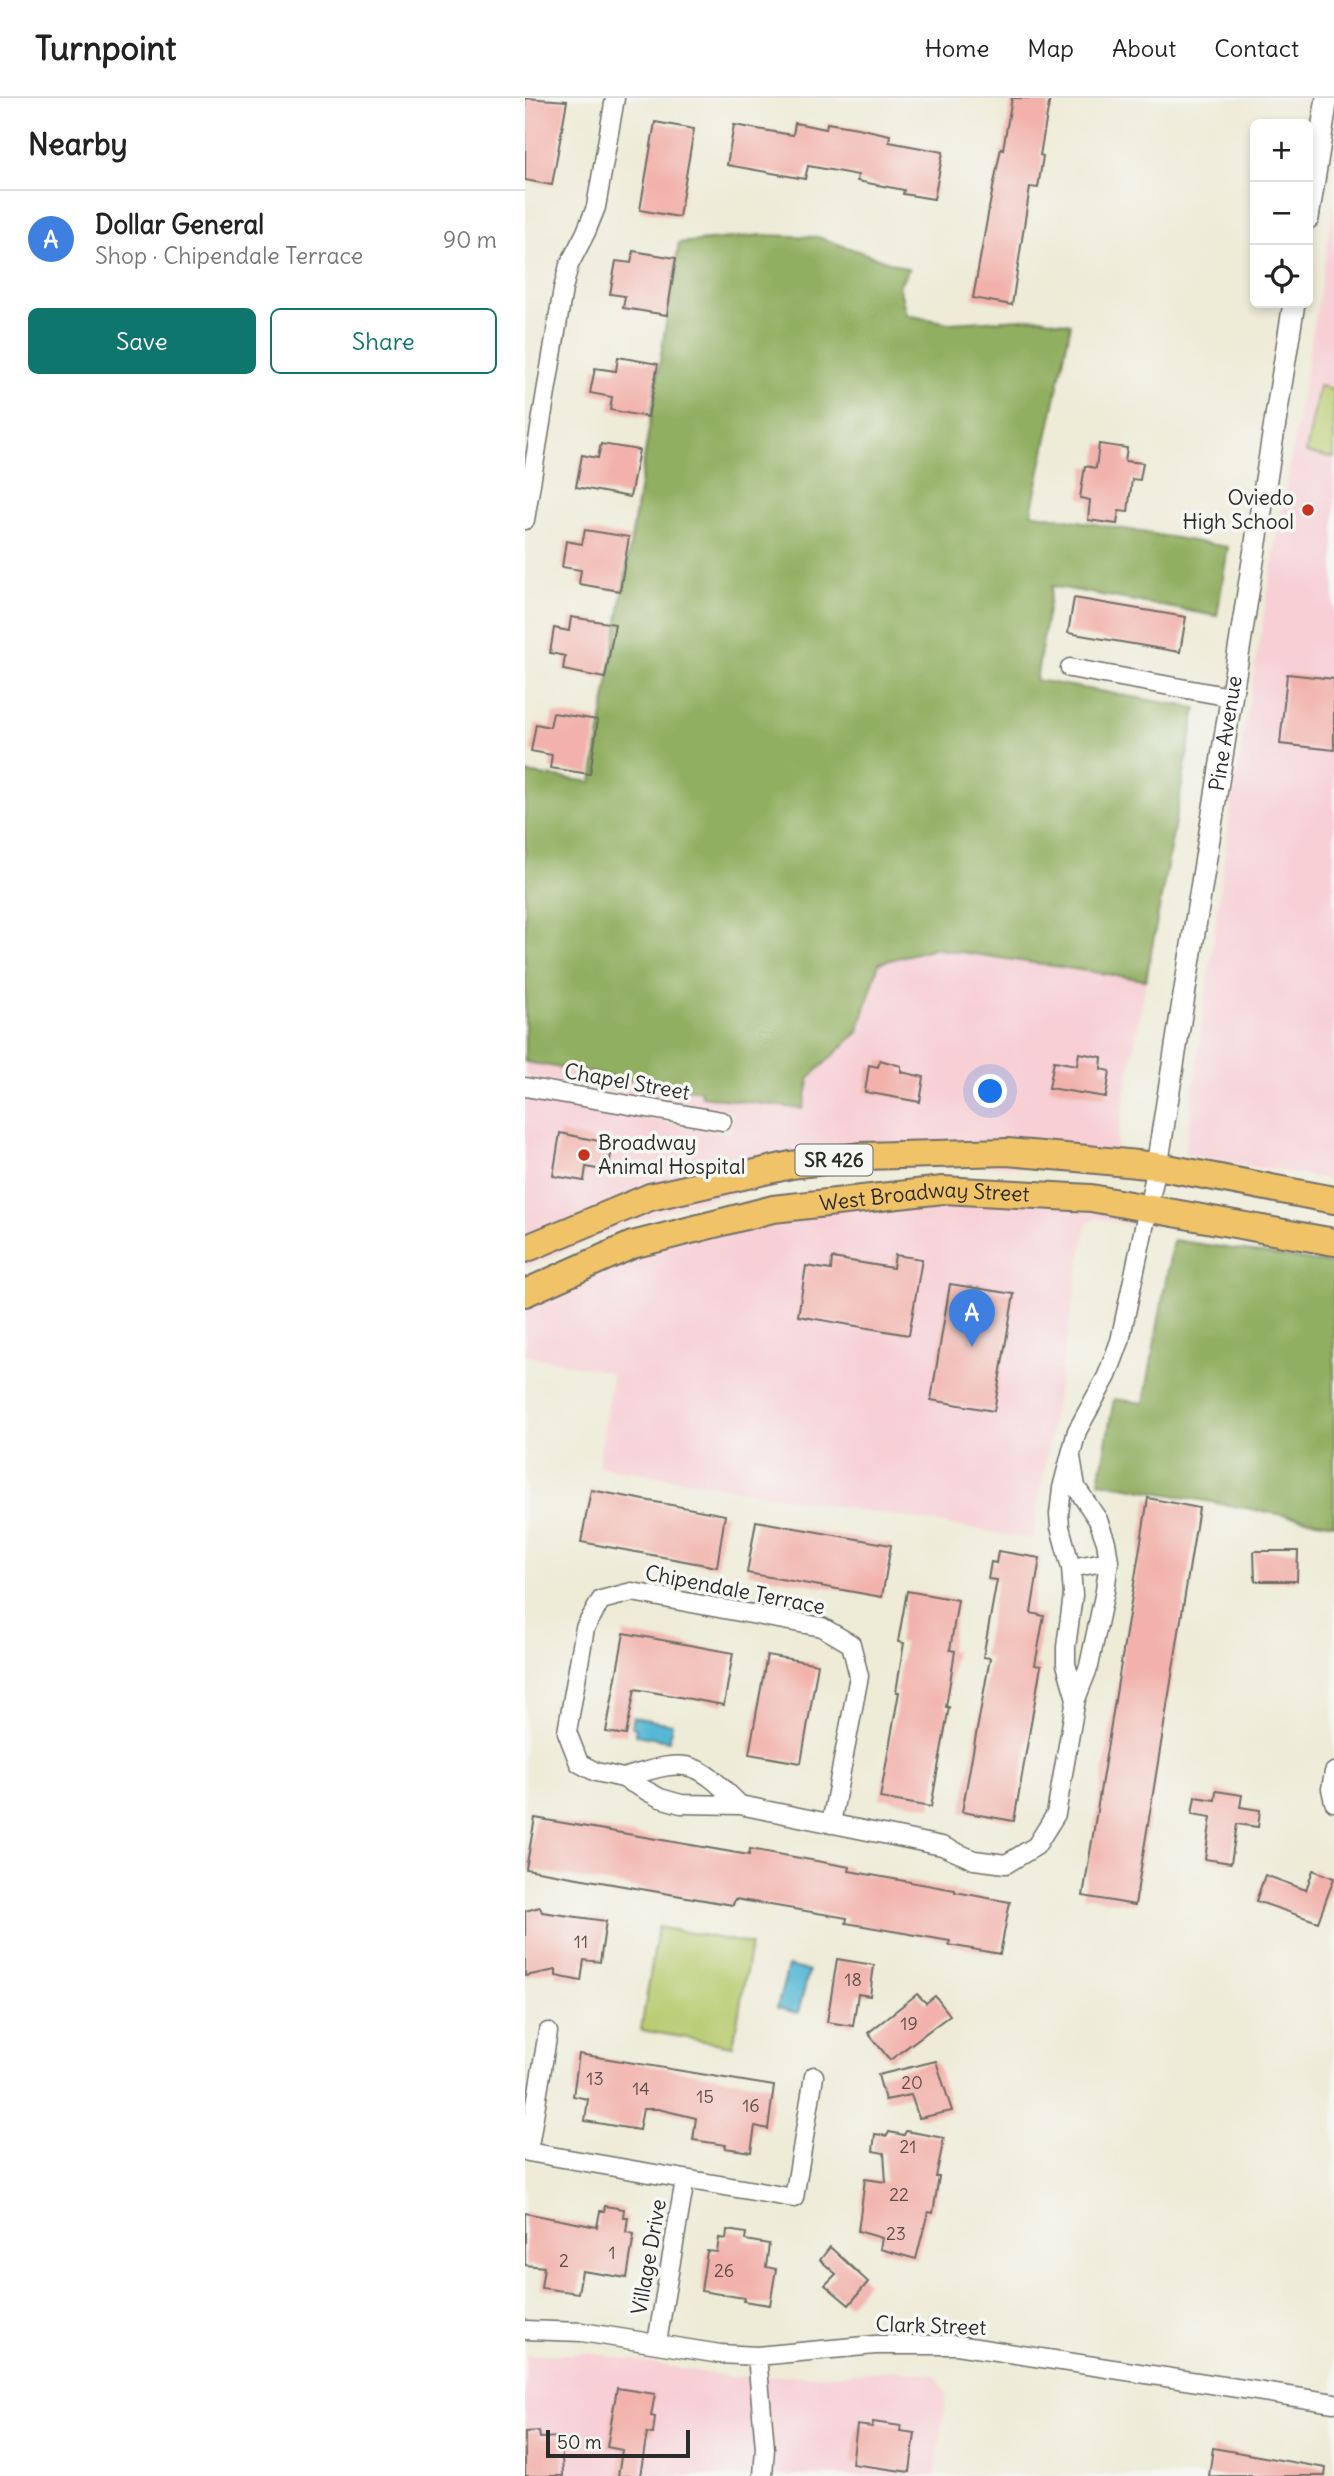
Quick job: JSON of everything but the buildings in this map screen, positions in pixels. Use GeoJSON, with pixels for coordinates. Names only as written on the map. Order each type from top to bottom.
{"type":"FeatureCollection","features":[{"type":"Feature","properties":{"kind":"main road","name":"West Broadway Street"},"geometry":{"type":"LineString","coordinates":[[525,1249],[650,1197],[791,1165],[863,1156],[1007,1152],[1157,1166],[1334,1200]]}},
{"type":"Feature","properties":{"kind":"main road","name":"West Broadway Street"},"geometry":{"type":"LineString","coordinates":[[525,1293],[632,1245],[773,1209],[943,1190],[1091,1198],[1334,1242]]}},
{"type":"Feature","properties":{"kind":"street"},"geometry":{"type":"LineString","coordinates":[[525,520],[563,289],[569,265],[596,207],[615,98]]}},
{"type":"Feature","properties":{"kind":"street"},"geometry":{"type":"LineString","coordinates":[[1313,186],[1327,98]]}},
{"type":"Feature","properties":{"kind":"street","name":"Pine Avenue"},"geometry":{"type":"LineString","coordinates":[[1157,1166],[1293,308]]}},
{"type":"Feature","properties":{"kind":"street"},"geometry":{"type":"LineString","coordinates":[[1070,668],[1230,697]]}},
{"type":"Feature","properties":{"kind":"street","name":"Chapel Street"},"geometry":{"type":"LineString","coordinates":[[525,1087],[722,1121]]}},
{"type":"Feature","properties":{"kind":"street","name":"Chipendale Terrace"},"geometry":{"type":"LineString","coordinates":[[1076,1699],[1066,1664],[1073,1595],[1072,1568],[1060,1527],[1062,1488],[1077,1431],[1107,1376],[1120,1340],[1157,1166]]}},
{"type":"Feature","properties":{"kind":"street","name":"Chipendale Terrace"},"geometry":{"type":"LineString","coordinates":[[831,1824],[859,1676],[851,1644],[822,1628],[632,1592],[601,1600],[585,1628],[567,1732],[579,1763],[596,1772],[623,1778],[660,1798],[681,1804],[740,1805],[831,1824],[941,1846],[974,1860],[1006,1864],[1035,1846],[1056,1814],[1076,1699],[1089,1666],[1105,1591],[1109,1561],[1106,1542],[1090,1507],[1076,1487],[1071,1457]]}},
{"type":"Feature","properties":{"kind":"street"},"geometry":{"type":"LineString","coordinates":[[1059,1514],[1090,1507]]}},
{"type":"Feature","properties":{"kind":"street"},"geometry":{"type":"LineString","coordinates":[[1072,1568],[1109,1561]]}},
{"type":"Feature","properties":{"kind":"street","name":"Chipendale Terrace"},"geometry":{"type":"LineString","coordinates":[[623,1778],[674,1766],[692,1767],[709,1777],[740,1805]]}},
{"type":"Feature","properties":{"kind":"street"},"geometry":{"type":"LineString","coordinates":[[1334,1772],[1331,1789],[1334,1802]]}},
{"type":"Feature","properties":{"kind":"street"},"geometry":{"type":"LineString","coordinates":[[548,2032],[528,2152],[685,2180],[794,2198],[814,2077]]}},
{"type":"Feature","properties":{"kind":"street","name":"Village Drive"},"geometry":{"type":"LineString","coordinates":[[657,2342],[685,2180]]}},
{"type":"Feature","properties":{"kind":"street","name":"Clark Street"},"geometry":{"type":"LineString","coordinates":[[525,2330],[582,2332],[720,2354],[757,2356],[875,2345],[957,2345],[1334,2403]]}},
{"type":"Feature","properties":{"kind":"street"},"geometry":{"type":"LineString","coordinates":[[757,2356],[765,2448],[764,2476]]}},
{"type":"Feature","properties":{"kind":"shaded area","name":"Oviedo High School"},"geometry":{"type":"Polygon","coordinates":[[[1334,206],[1334,1180],[1185,1155],[1230,814],[1334,206]]]}},
{"type":"Feature","properties":{"kind":"shaded area"},"geometry":{"type":"Polygon","coordinates":[[[934,948],[1146,980],[1111,1176],[1003,1166],[857,1170],[790,1181],[691,1203],[631,1223],[525,1268],[525,1098],[730,1133],[734,1112],[525,1076],[525,1062],[701,1091],[701,1095],[810,1077],[858,1032],[879,963],[934,948]]]}},
{"type":"Feature","properties":{"kind":"shaded area"},"geometry":{"type":"Polygon","coordinates":[[[857,1192],[1139,1204],[1135,1225],[1096,1218],[1087,1223],[1032,1539],[598,1466],[612,1377],[609,1372],[525,1355],[525,1292],[579,1268],[857,1192]]]}},
{"type":"Feature","properties":{"kind":"shaded area"},"geometry":{"type":"Polygon","coordinates":[[[591,2353],[730,2377],[832,2375],[894,2370],[935,2375],[947,2394],[934,2476],[525,2476],[525,2355],[591,2353]]]}},
{"type":"Feature","properties":{"kind":"green space"},"geometry":{"type":"Polygon","coordinates":[[[762,235],[818,237],[909,269],[899,285],[906,315],[949,323],[1040,318],[1071,324],[1031,513],[1228,547],[1217,616],[1052,586],[1036,680],[1196,708],[1146,980],[934,948],[879,963],[858,1032],[810,1077],[803,1109],[701,1096],[701,1091],[525,1062],[525,773],[592,782],[679,243],[762,235]]]}},
{"type":"Feature","properties":{"kind":"green space"},"geometry":{"type":"Polygon","coordinates":[[[1319,386],[1334,389],[1334,458],[1306,453],[1319,386]]]}},
{"type":"Feature","properties":{"kind":"green space"},"geometry":{"type":"Polygon","coordinates":[[[1173,1240],[1334,1264],[1334,1524],[1099,1482],[1114,1399],[1144,1403],[1173,1240]]]}},
{"type":"Feature","properties":{"kind":"green space"},"geometry":{"type":"Polygon","coordinates":[[[658,1927],[751,1944],[733,2046],[641,2030],[658,1927]]]}},
{"type":"Feature","properties":{"kind":"water"},"geometry":{"type":"Polygon","coordinates":[[[633,1717],[672,1724],[669,1741],[635,1735],[633,1717]]]}},
{"type":"Feature","properties":{"kind":"water"},"geometry":{"type":"Polygon","coordinates":[[[788,1966],[809,1971],[798,2013],[777,2008],[788,1966]]]}},
{"type":"Feature","properties":{"kind":"place","name":"Oviedo High School"},"geometry":{"type":"Point","coordinates":[1308,510]}},
{"type":"Feature","properties":{"kind":"place","name":"Broadway Animal Hospital"},"geometry":{"type":"Point","coordinates":[584,1155]}},
{"type":"Feature","properties":{"kind":"place","name":"Dollar General"},"geometry":{"type":"Point","coordinates":[972,1347]}}]}
